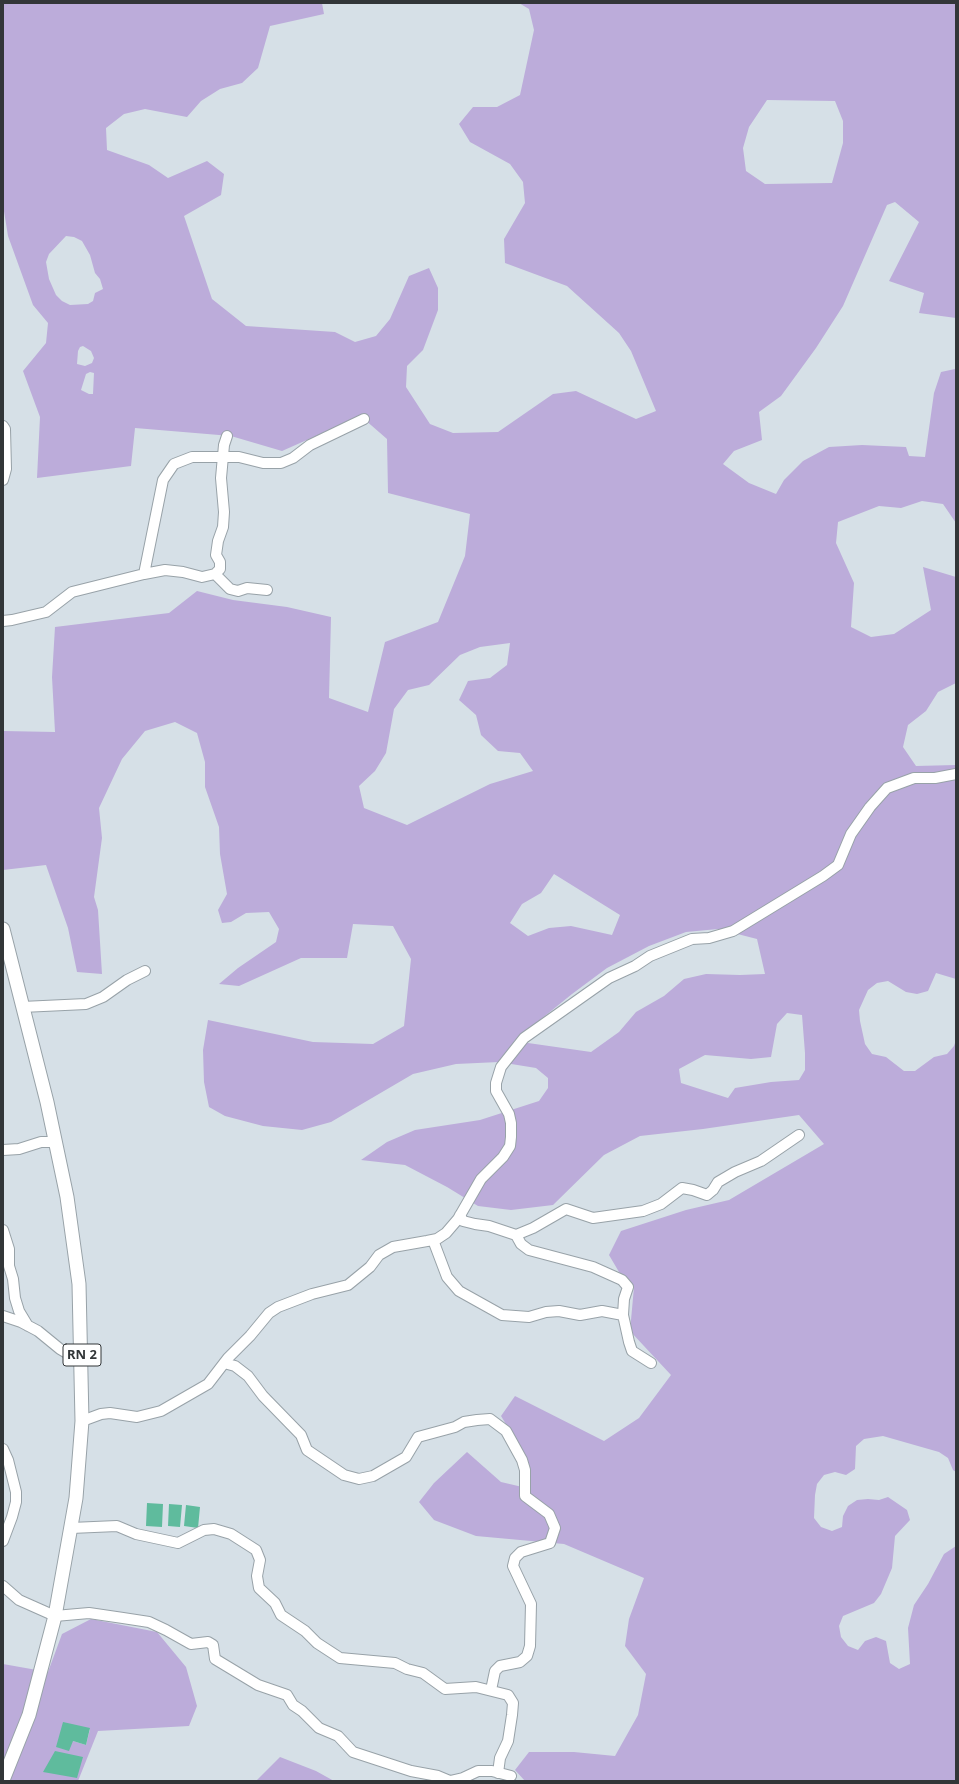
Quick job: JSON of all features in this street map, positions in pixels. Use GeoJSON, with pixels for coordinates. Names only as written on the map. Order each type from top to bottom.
{"type":"FeatureCollection","features":[{"type":"Feature","properties":{"kind":"main road","name":"RN 2"},"geometry":{"type":"LineString","coordinates":[[3,929],[8,969],[22,1007],[56,1142],[67,1197],[79,1284],[82,1362],[82,1421],[76,1498],[55,1616],[29,1715],[3,1780]]}},
{"type":"Feature","properties":{"kind":"street"},"geometry":{"type":"LineString","coordinates":[[144,574],[163,480],[174,464],[192,457],[239,457],[263,462],[282,463],[293,458],[316,441],[364,419]]}},
{"type":"Feature","properties":{"kind":"street"},"geometry":{"type":"LineString","coordinates":[[3,426],[5,429],[4,458],[6,468],[3,480]]}},
{"type":"Feature","properties":{"kind":"street"},"geometry":{"type":"LineString","coordinates":[[3,621],[46,612],[72,592],[144,574],[165,570],[183,572],[202,577],[215,574],[220,569],[220,562],[216,555],[218,541],[223,527],[224,512],[221,478],[224,445],[227,436]]}},
{"type":"Feature","properties":{"kind":"street"},"geometry":{"type":"LineString","coordinates":[[215,574],[230,588],[238,591],[247,588],[268,590]]}},
{"type":"Feature","properties":{"kind":"street"},"geometry":{"type":"LineString","coordinates":[[82,1421],[101,1414],[110,1413],[137,1418],[161,1411],[208,1384],[224,1363],[269,1314],[278,1308],[312,1294],[348,1285],[370,1267],[379,1255],[393,1247],[432,1240],[446,1233],[460,1215],[481,1179],[504,1158],[510,1146],[511,1123],[509,1114],[496,1091],[496,1083],[501,1067],[524,1038],[608,978],[635,966],[650,956],[692,939],[709,938],[734,931],[823,876],[838,865],[851,834],[870,807],[887,788],[914,778],[935,778],[956,774]]}},
{"type":"Feature","properties":{"kind":"street"},"geometry":{"type":"LineString","coordinates":[[22,1007],[86,1004],[103,997],[127,980],[145,971]]}},
{"type":"Feature","properties":{"kind":"street"},"geometry":{"type":"LineString","coordinates":[[460,1215],[463,1221],[489,1226],[516,1235],[533,1228],[566,1209],[593,1218],[643,1210],[661,1204],[682,1188],[707,1195],[714,1190],[718,1182],[735,1172],[761,1161],[799,1135]]}},
{"type":"Feature","properties":{"kind":"street"},"geometry":{"type":"LineString","coordinates":[[3,1150],[19,1149],[41,1142],[56,1142]]}},
{"type":"Feature","properties":{"kind":"street"},"geometry":{"type":"LineString","coordinates":[[3,1230],[9,1249],[9,1266],[14,1279],[15,1298],[19,1311],[28,1326]]}},
{"type":"Feature","properties":{"kind":"street"},"geometry":{"type":"LineString","coordinates":[[516,1235],[521,1244],[529,1250],[592,1267],[622,1280],[628,1287],[624,1299],[623,1315],[632,1351],[650,1363]]}},
{"type":"Feature","properties":{"kind":"street"},"geometry":{"type":"LineString","coordinates":[[432,1240],[447,1277],[459,1292],[502,1315],[529,1316],[559,1311],[580,1315],[602,1311],[623,1315]]}},
{"type":"Feature","properties":{"kind":"street"},"geometry":{"type":"LineString","coordinates":[[3,1316],[21,1322],[38,1331],[60,1350],[82,1362]]}},
{"type":"Feature","properties":{"kind":"street"},"geometry":{"type":"LineString","coordinates":[[224,1363],[235,1366],[248,1376],[263,1396],[300,1435],[307,1450],[344,1475],[359,1479],[373,1476],[406,1457],[418,1437],[455,1427],[464,1422],[490,1419],[506,1431],[522,1460],[525,1470],[525,1496],[549,1514],[555,1528],[550,1543],[521,1552],[515,1558],[513,1566],[531,1604],[530,1646],[527,1656],[520,1662],[500,1666],[495,1671],[491,1690]]}},
{"type":"Feature","properties":{"kind":"street"},"geometry":{"type":"LineString","coordinates":[[3,1449],[8,1460],[16,1492],[16,1502],[3,1541]]}},
{"type":"Feature","properties":{"kind":"street"},"geometry":{"type":"LineString","coordinates":[[71,1528],[117,1526],[136,1534],[178,1543],[204,1530],[214,1529],[231,1534],[256,1550],[260,1560],[257,1576],[259,1588],[275,1603],[281,1615],[306,1631],[317,1643],[340,1658],[395,1663],[407,1669],[423,1673],[445,1689],[476,1687],[508,1695],[513,1702],[508,1740],[500,1758],[498,1773]]}},
{"type":"Feature","properties":{"kind":"street"},"geometry":{"type":"LineString","coordinates":[[3,1586],[19,1600],[55,1616],[89,1612],[149,1622],[191,1644],[208,1642],[213,1645],[215,1659],[258,1685],[287,1695],[293,1705],[302,1711],[319,1728],[338,1736],[353,1752],[411,1771],[438,1776],[450,1781],[463,1778],[478,1771],[492,1771],[511,1776]]}},
{"type":"Feature","properties":{"kind":"shaded area"},"geometry":{"type":"Polygon","coordinates":[[[3,3],[322,3],[324,14],[270,26],[258,68],[242,83],[220,89],[201,101],[187,117],[145,109],[124,114],[106,128],[107,150],[149,165],[168,178],[207,161],[224,174],[221,195],[184,216],[212,299],[246,326],[335,332],[355,342],[376,336],[390,319],[409,276],[429,268],[438,288],[438,310],[423,350],[407,366],[406,387],[430,424],[453,433],[498,432],[553,394],[576,391],[636,419],[656,411],[631,351],[619,333],[567,286],[505,263],[504,239],[525,203],[523,182],[510,164],[470,142],[459,124],[473,107],[497,107],[520,95],[534,30],[529,9],[519,3],[956,3],[956,318],[919,313],[924,293],[889,281],[919,222],[895,202],[887,205],[843,306],[816,348],[781,396],[759,412],[762,440],[734,451],[723,464],[749,483],[776,494],[784,480],[803,461],[829,447],[862,445],[906,447],[909,456],[925,457],[934,393],[941,372],[955,369],[956,366],[956,523],[943,504],[922,501],[901,508],[879,506],[838,522],[836,543],[854,583],[851,627],[871,637],[894,634],[931,610],[923,567],[956,577],[956,683],[938,692],[926,711],[908,725],[903,747],[916,766],[956,765],[956,979],[936,973],[928,991],[917,994],[906,992],[888,981],[877,983],[868,990],[859,1010],[865,1044],[872,1054],[886,1057],[904,1071],[915,1071],[934,1057],[947,1054],[954,1046],[956,1040],[956,1472],[953,1470],[948,1458],[939,1452],[883,1436],[864,1439],[856,1446],[855,1469],[846,1475],[835,1472],[824,1475],[817,1484],[814,1518],[821,1527],[832,1531],[842,1527],[843,1516],[848,1506],[857,1500],[879,1500],[888,1497],[907,1510],[910,1520],[895,1536],[892,1568],[881,1594],[874,1603],[843,1616],[839,1626],[841,1637],[848,1646],[858,1650],[865,1641],[876,1637],[886,1641],[890,1663],[899,1669],[910,1664],[908,1628],[914,1605],[928,1584],[944,1554],[956,1546],[956,1781],[525,1781],[515,1770],[529,1752],[574,1752],[615,1756],[638,1715],[646,1674],[625,1646],[629,1619],[644,1578],[564,1544],[476,1536],[434,1520],[419,1502],[434,1483],[467,1452],[501,1482],[531,1489],[527,1459],[501,1416],[515,1396],[604,1441],[639,1418],[671,1375],[630,1331],[634,1287],[619,1272],[609,1255],[621,1231],[686,1210],[729,1200],[824,1144],[799,1115],[703,1129],[640,1136],[604,1155],[553,1205],[511,1210],[478,1206],[447,1187],[405,1165],[361,1160],[387,1142],[415,1130],[480,1120],[539,1101],[548,1088],[548,1078],[536,1068],[499,1062],[456,1064],[413,1074],[331,1122],[302,1130],[263,1126],[225,1116],[209,1107],[204,1082],[203,1050],[208,1020],[313,1042],[373,1044],[404,1026],[411,959],[393,926],[353,924],[347,958],[301,958],[239,986],[219,984],[238,968],[276,942],[279,929],[269,912],[246,913],[231,922],[222,923],[218,910],[227,894],[220,854],[219,827],[205,787],[205,762],[197,733],[175,722],[145,731],[122,759],[99,808],[102,838],[94,897],[98,910],[102,974],[77,972],[68,928],[46,865],[3,870],[3,731],[55,732],[52,677],[55,627],[169,613],[197,591],[233,600],[287,607],[331,617],[329,698],[368,712],[385,642],[438,622],[465,556],[470,514],[388,493],[387,439],[364,419],[352,420],[282,451],[231,436],[135,428],[131,466],[37,478],[40,417],[23,371],[46,343],[48,323],[33,305],[8,236],[3,205],[3,3]],[[767,100],[749,127],[743,148],[746,171],[765,184],[832,183],[843,143],[843,121],[835,101],[767,100]],[[66,236],[49,254],[46,262],[49,279],[56,295],[62,301],[70,305],[88,304],[93,301],[95,293],[103,289],[100,279],[95,273],[90,255],[82,241],[74,237],[66,236]],[[83,346],[80,347],[78,351],[77,364],[85,366],[92,363],[94,358],[91,351],[83,346]],[[90,372],[86,374],[81,390],[89,394],[93,394],[94,373],[90,372]],[[510,643],[480,647],[460,655],[429,685],[408,690],[394,709],[386,753],[375,771],[359,786],[364,808],[407,825],[490,784],[533,771],[520,753],[498,751],[481,735],[476,715],[459,700],[468,681],[490,678],[507,665],[510,643]],[[554,874],[541,893],[522,904],[510,923],[528,936],[549,928],[571,926],[612,935],[620,915],[554,874]],[[718,929],[686,932],[649,946],[607,968],[514,1041],[591,1052],[619,1032],[636,1012],[664,996],[684,979],[706,974],[765,974],[757,939],[718,929]],[[787,1013],[777,1024],[771,1057],[751,1059],[705,1055],[679,1069],[681,1083],[728,1098],[735,1088],[771,1082],[799,1080],[805,1070],[802,1015],[787,1013]]]}},
{"type":"Feature","properties":{"kind":"shaded area"},"geometry":{"type":"Polygon","coordinates":[[[147,1503],[163,1504],[162,1527],[146,1526],[147,1503]]]}},
{"type":"Feature","properties":{"kind":"shaded area"},"geometry":{"type":"Polygon","coordinates":[[[169,1504],[182,1505],[180,1527],[168,1526],[169,1504]]]}},
{"type":"Feature","properties":{"kind":"shaded area"},"geometry":{"type":"Polygon","coordinates":[[[186,1505],[200,1507],[198,1528],[184,1526],[186,1505]]]}},
{"type":"Feature","properties":{"kind":"shaded area"},"geometry":{"type":"Polygon","coordinates":[[[91,1619],[157,1632],[186,1667],[197,1706],[189,1726],[98,1731],[78,1781],[3,1781],[3,1664],[48,1672],[62,1634],[91,1619]],[[90,1729],[73,1741],[86,1745],[90,1729]]]}},
{"type":"Feature","properties":{"kind":"shaded area"},"geometry":{"type":"Polygon","coordinates":[[[63,1722],[90,1728],[86,1745],[73,1741],[69,1751],[56,1747],[63,1722]]]}},
{"type":"Feature","properties":{"kind":"shaded area"},"geometry":{"type":"Polygon","coordinates":[[[55,1751],[83,1757],[77,1778],[43,1772],[55,1751]]]}},
{"type":"Feature","properties":{"kind":"shaded area"},"geometry":{"type":"Polygon","coordinates":[[[280,1757],[316,1771],[334,1781],[256,1781],[280,1757]]]}}]}
